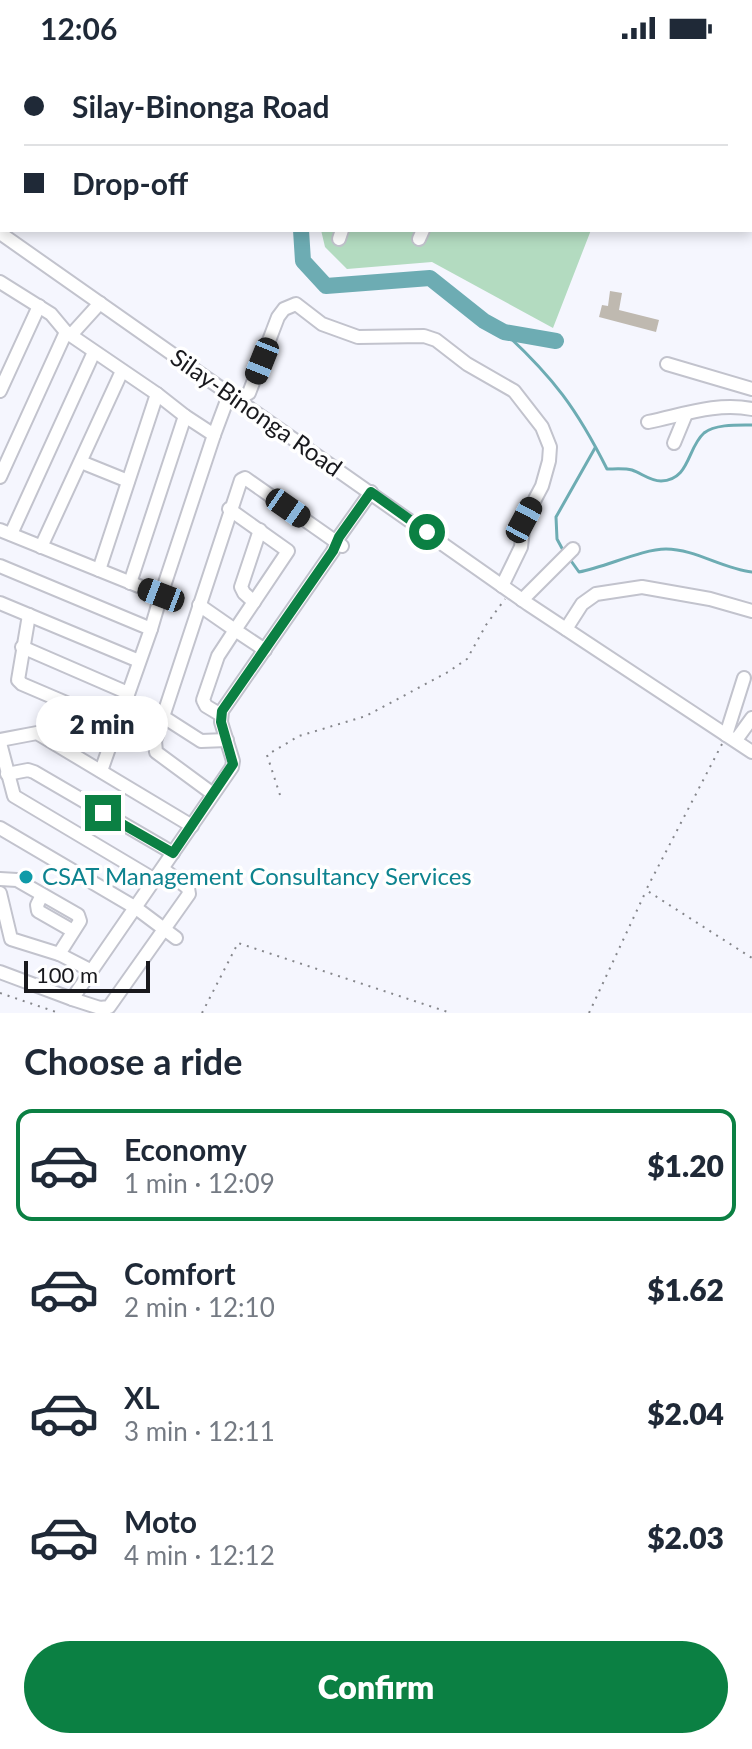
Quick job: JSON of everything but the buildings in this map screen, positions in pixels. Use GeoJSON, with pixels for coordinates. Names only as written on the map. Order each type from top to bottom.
{"type":"FeatureCollection","features":[{"type":"Feature","properties":{"kind":"street","name":"Silay-Binonga Road"},"geometry":{"type":"LineString","coordinates":[[0,233],[506,589],[752,752]]}},
{"type":"Feature","properties":{"kind":"street"},"geometry":{"type":"LineString","coordinates":[[0,301],[3,284],[39,306],[94,352],[214,435]]}},
{"type":"Feature","properties":{"kind":"street"},"geometry":{"type":"LineString","coordinates":[[0,477],[69,333],[100,303]]}},
{"type":"Feature","properties":{"kind":"street"},"geometry":{"type":"LineString","coordinates":[[101,771],[214,435],[232,397],[249,393],[278,317],[284,309],[296,304],[322,324],[348,335],[424,336],[436,340],[467,364],[514,391],[524,401],[547,437],[549,461],[542,486],[524,520],[521,547],[506,589]]}},
{"type":"Feature","properties":{"kind":"street"},"geometry":{"type":"LineString","coordinates":[[0,391],[39,306]]}},
{"type":"Feature","properties":{"kind":"street"},"geometry":{"type":"LineString","coordinates":[[94,352],[5,532],[161,595]]}},
{"type":"Feature","properties":{"kind":"street"},"geometry":{"type":"LineString","coordinates":[[667,364],[752,389]]}},
{"type":"Feature","properties":{"kind":"street"},"geometry":{"type":"LineString","coordinates":[[41,547],[122,371]]}},
{"type":"Feature","properties":{"kind":"street"},"geometry":{"type":"LineString","coordinates":[[99,570],[157,394]]}},
{"type":"Feature","properties":{"kind":"street"},"geometry":{"type":"LineString","coordinates":[[706,394],[716,406]]}},
{"type":"Feature","properties":{"kind":"street"},"geometry":{"type":"LineString","coordinates":[[648,422],[716,406],[733,405],[752,409]]}},
{"type":"Feature","properties":{"kind":"street"},"geometry":{"type":"LineString","coordinates":[[674,443],[686,414]]}},
{"type":"Feature","properties":{"kind":"street"},"geometry":{"type":"LineString","coordinates":[[130,583],[185,416]]}},
{"type":"Feature","properties":{"kind":"street"},"geometry":{"type":"LineString","coordinates":[[81,462],[128,481]]}},
{"type":"Feature","properties":{"kind":"street"},"geometry":{"type":"LineString","coordinates":[[213,794],[156,752],[155,741],[241,480],[245,478],[337,547]]}},
{"type":"Feature","properties":{"kind":"street"},"geometry":{"type":"LineString","coordinates":[[72,999],[233,764],[221,715],[226,705],[374,494]]}},
{"type":"Feature","properties":{"kind":"street"},"geometry":{"type":"LineString","coordinates":[[221,715],[204,704],[203,700],[216,661],[288,551],[229,509]]}},
{"type":"Feature","properties":{"kind":"street"},"geometry":{"type":"LineString","coordinates":[[254,602],[241,587],[260,530]]}},
{"type":"Feature","properties":{"kind":"street"},"geometry":{"type":"LineString","coordinates":[[522,600],[568,553]]}},
{"type":"Feature","properties":{"kind":"street"},"geometry":{"type":"LineString","coordinates":[[0,566],[151,629]]}},
{"type":"Feature","properties":{"kind":"street"},"geometry":{"type":"LineString","coordinates":[[566,629],[582,604],[596,594],[642,587],[710,599],[752,611]]}},
{"type":"Feature","properties":{"kind":"street"},"geometry":{"type":"LineString","coordinates":[[0,603],[139,661]]}},
{"type":"Feature","properties":{"kind":"street"},"geometry":{"type":"LineString","coordinates":[[199,605],[265,650]]}},
{"type":"Feature","properties":{"kind":"street"},"geometry":{"type":"LineString","coordinates":[[29,615],[18,680],[118,725]]}},
{"type":"Feature","properties":{"kind":"street"},"geometry":{"type":"LineString","coordinates":[[22,647],[128,693]]}},
{"type":"Feature","properties":{"kind":"street"},"geometry":{"type":"LineString","coordinates":[[731,738],[744,678]]}},
{"type":"Feature","properties":{"kind":"street"},"geometry":{"type":"LineString","coordinates":[[162,716],[201,741],[227,740]]}},
{"type":"Feature","properties":{"kind":"street"},"geometry":{"type":"LineString","coordinates":[[731,738],[752,719]]}},
{"type":"Feature","properties":{"kind":"street"},"geometry":{"type":"LineString","coordinates":[[0,972],[100,1008],[109,1007],[190,890],[14,796],[0,742],[37,733],[192,826]]}},
{"type":"Feature","properties":{"kind":"street"},"geometry":{"type":"LineString","coordinates":[[7,774],[28,770],[34,772],[173,853]]}},
{"type":"Feature","properties":{"kind":"street"},"geometry":{"type":"LineString","coordinates":[[0,828],[136,908],[176,938]]}},
{"type":"Feature","properties":{"kind":"street"},"geometry":{"type":"LineString","coordinates":[[0,879],[17,880],[42,895],[37,905],[38,911],[73,931],[59,954]]}},
{"type":"Feature","properties":{"kind":"street"},"geometry":{"type":"LineString","coordinates":[[0,893],[11,939],[59,954],[90,970]]}},
{"type":"Feature","properties":{"kind":"path"},"geometry":{"type":"LineString","coordinates":[[280,795],[267,755],[299,736],[366,716],[467,659],[506,589]]}},
{"type":"Feature","properties":{"kind":"path"},"geometry":{"type":"LineString","coordinates":[[589,1013],[646,890],[731,738]]}},
{"type":"Feature","properties":{"kind":"path"},"geometry":{"type":"LineString","coordinates":[[646,890],[752,958]]}},
{"type":"Feature","properties":{"kind":"path"},"geometry":{"type":"LineString","coordinates":[[202,1013],[238,943],[451,1013]]}},
{"type":"Feature","properties":{"kind":"path"},"geometry":{"type":"LineString","coordinates":[[0,993],[59,1013]]}},
{"type":"Feature","properties":{"kind":"green space"},"geometry":{"type":"Polygon","coordinates":[[[321,232],[590,232],[553,328],[432,262],[347,269],[325,247],[321,232]]]}},
{"type":"Feature","properties":{"kind":"waterway"},"geometry":{"type":"LineString","coordinates":[[301,232],[303,261],[326,286],[430,278],[484,321],[504,332],[556,341]]}},
{"type":"Feature","properties":{"kind":"waterway"},"geometry":{"type":"LineString","coordinates":[[504,332],[563,395],[607,469],[632,470],[657,481],[670,479],[683,469],[704,433],[720,427],[752,425]]}},
{"type":"Feature","properties":{"kind":"waterway"},"geometry":{"type":"LineString","coordinates":[[564,552],[557,539],[556,517],[595,448]]}},
{"type":"Feature","properties":{"kind":"waterway"},"geometry":{"type":"LineString","coordinates":[[569,558],[579,572],[666,549],[688,552],[752,572]]}},
{"type":"Feature","properties":{"kind":"place","name":"CSAT Management Consultancy Services"},"geometry":{"type":"Point","coordinates":[26,877]}},
{"type":"Feature","properties":{"kind":"route"},"geometry":{"type":"LineString","coordinates":[[103,813],[173,853],[233,764],[221,722],[222,711],[371,492],[427,532]]}}]}
